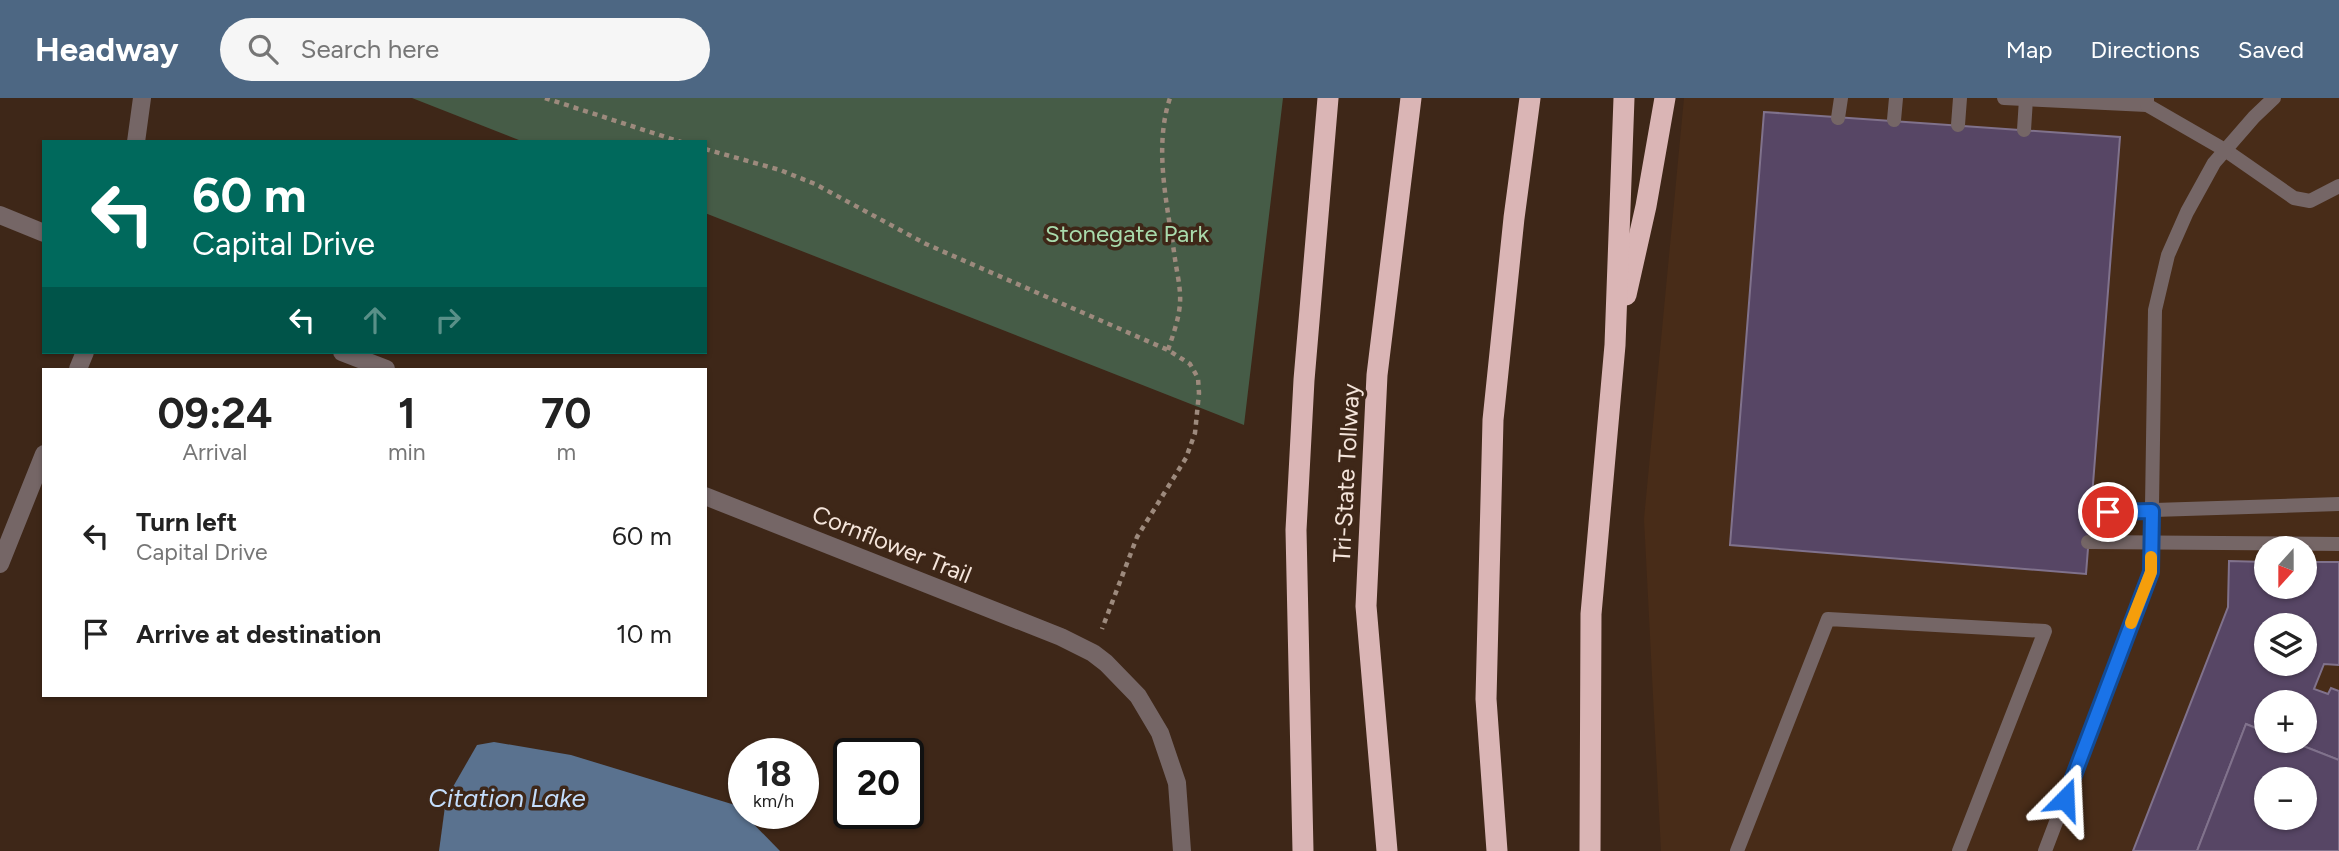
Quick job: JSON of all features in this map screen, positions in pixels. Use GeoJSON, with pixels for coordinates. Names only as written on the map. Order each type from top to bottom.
{"type":"FeatureCollection","features":[{"type":"Feature","properties":{"kind":"highway"},"geometry":{"type":"LineString","coordinates":[[1303,851],[1296,530],[1304,380],[1328,98]]}},
{"type":"Feature","properties":{"kind":"highway","name":"Tri-State Tollway"},"geometry":{"type":"LineString","coordinates":[[1387,851],[1366,606],[1377,375],[1411,98]]}},
{"type":"Feature","properties":{"kind":"highway"},"geometry":{"type":"LineString","coordinates":[[1497,851],[1486,699],[1493,420],[1514,218],[1530,98]]}},
{"type":"Feature","properties":{"kind":"highway"},"geometry":{"type":"LineString","coordinates":[[1590,851],[1591,614],[1615,345],[1624,98]]}},
{"type":"Feature","properties":{"kind":"highway"},"geometry":{"type":"LineString","coordinates":[[1615,345],[1646,206],[1665,98]]}},
{"type":"Feature","properties":{"kind":"street"},"geometry":{"type":"LineString","coordinates":[[136,140],[142,98]]}},
{"type":"Feature","properties":{"kind":"street"},"geometry":{"type":"LineString","coordinates":[[0,215],[42,232]]}},
{"type":"Feature","properties":{"kind":"street"},"geometry":{"type":"LineString","coordinates":[[347,354],[383,368]]}},
{"type":"Feature","properties":{"kind":"street"},"geometry":{"type":"LineString","coordinates":[[0,564],[42,459]]}},
{"type":"Feature","properties":{"kind":"street","name":"Cornflower Trail"},"geometry":{"type":"LineString","coordinates":[[707,497],[1061,637],[1093,653],[1138,696],[1160,733],[1177,783],[1182,851]]}},
{"type":"Feature","properties":{"kind":"lane"},"geometry":{"type":"LineString","coordinates":[[1838,118],[1841,98]]}},
{"type":"Feature","properties":{"kind":"lane"},"geometry":{"type":"LineString","coordinates":[[1894,120],[1896,98]]}},
{"type":"Feature","properties":{"kind":"lane"},"geometry":{"type":"LineString","coordinates":[[1958,125],[1960,98]]}},
{"type":"Feature","properties":{"kind":"lane"},"geometry":{"type":"LineString","coordinates":[[2004,98],[2147,101],[2294,198],[2303,201],[2318,199],[2339,186]]}},
{"type":"Feature","properties":{"kind":"lane"},"geometry":{"type":"LineString","coordinates":[[2045,851],[2151,572],[2155,310],[2168,255],[2187,212],[2214,163],[2253,117],[2274,98]]}},
{"type":"Feature","properties":{"kind":"lane"},"geometry":{"type":"LineString","coordinates":[[2024,130],[2026,99]]}},
{"type":"Feature","properties":{"kind":"lane"},"geometry":{"type":"LineString","coordinates":[[2091,512],[2339,504]]}},
{"type":"Feature","properties":{"kind":"lane"},"geometry":{"type":"LineString","coordinates":[[2088,542],[2339,544]]}},
{"type":"Feature","properties":{"kind":"lane"},"geometry":{"type":"LineString","coordinates":[[1737,851],[1828,619],[2045,631],[1959,851]]}},
{"type":"Feature","properties":{"kind":"path"},"geometry":{"type":"LineString","coordinates":[[545,98],[675,140]]}},
{"type":"Feature","properties":{"kind":"path"},"geometry":{"type":"LineString","coordinates":[[1168,350],[1181,301],[1166,202],[1162,150],[1166,110],[1170,98]]}},
{"type":"Feature","properties":{"kind":"path"},"geometry":{"type":"LineString","coordinates":[[707,150],[780,170],[815,184],[926,244],[1168,350],[1190,364],[1198,378],[1195,433],[1186,458],[1137,537],[1093,653]]}},
{"type":"Feature","properties":{"kind":"shaded area"},"geometry":{"type":"Polygon","coordinates":[[[1684,98],[2339,98],[2339,851],[1661,851],[1644,519],[1684,98]]]}},
{"type":"Feature","properties":{"kind":"green space","name":"Stonegate Park"},"geometry":{"type":"Polygon","coordinates":[[[412,98],[1283,98],[1244,425],[707,214],[707,140],[519,140],[412,98]]]}},
{"type":"Feature","properties":{"kind":"water","name":"Citation Lake"},"geometry":{"type":"Polygon","coordinates":[[[494,742],[571,755],[728,803],[728,829],[758,829],[780,851],[439,851],[446,799],[477,745],[494,742]]]}},
{"type":"Feature","properties":{"kind":"building"},"geometry":{"type":"Polygon","coordinates":[[[1764,112],[2120,137],[2086,574],[1730,545],[1764,112]]]}},
{"type":"Feature","properties":{"kind":"building"},"geometry":{"type":"Polygon","coordinates":[[[2229,561],[2254,562],[2254,599],[2317,599],[2317,562],[2339,562],[2339,665],[2324,664],[2314,689],[2317,690],[2254,690],[2254,727],[2246,724],[2197,851],[2133,851],[2228,607],[2229,561]]]}},
{"type":"Feature","properties":{"kind":"building"},"geometry":{"type":"Polygon","coordinates":[[[2331,688],[2339,691],[2339,760],[2317,751],[2317,690],[2328,694],[2331,688]]]}},
{"type":"Feature","properties":{"kind":"building"},"geometry":{"type":"Polygon","coordinates":[[[2246,724],[2254,727],[2254,753],[2317,751],[2339,760],[2339,851],[2197,851],[2246,724]]]}},
{"type":"Feature","properties":{"kind":"slow traffic"},"geometry":{"type":"LineString","coordinates":[[2131,623],[2151,572],[2151,557]]}},
{"type":"Feature","properties":{"kind":"route"},"geometry":{"type":"LineString","coordinates":[[2065,799],[2151,572],[2152,511],[2108,512]]}}]}
